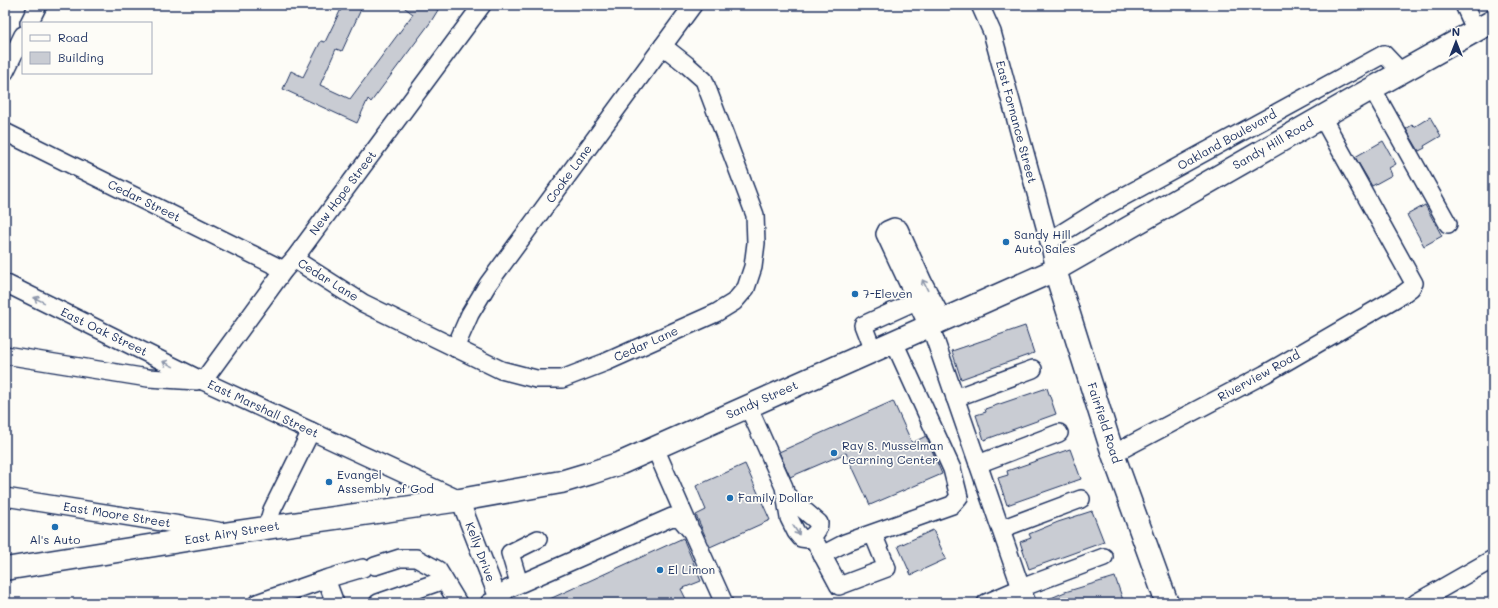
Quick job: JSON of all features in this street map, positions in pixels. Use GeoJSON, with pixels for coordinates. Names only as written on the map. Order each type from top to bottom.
{"type":"FeatureCollection","features":[{"type":"Feature","properties":{"kind":"main road","name":"Sandy Hill Road"},"geometry":{"type":"LineString","coordinates":[[1055,270],[1372,88],[1485,26]]}},
{"type":"Feature","properties":{"kind":"main road","name":"Sandy Street"},"geometry":{"type":"LineString","coordinates":[[460,500],[561,482],[592,473],[655,448],[1055,270]]}},
{"type":"Feature","properties":{"kind":"main road","name":"Fairfield Road"},"geometry":{"type":"LineString","coordinates":[[1055,270],[1112,454],[1167,603]]}},
{"type":"Feature","properties":{"kind":"main road","name":"East Airy Street"},"geometry":{"type":"LineString","coordinates":[[5,569],[230,533],[460,500]]}},
{"type":"Feature","properties":{"kind":"street"},"geometry":{"type":"LineString","coordinates":[[30,22],[38,5]]}},
{"type":"Feature","properties":{"kind":"street","name":"New Hope Street"},"geometry":{"type":"LineString","coordinates":[[203,381],[482,5]]}},
{"type":"Feature","properties":{"kind":"street","name":"Cooke Lane"},"geometry":{"type":"LineString","coordinates":[[455,348],[470,314],[488,284],[693,5]]}},
{"type":"Feature","properties":{"kind":"street","name":"East Fornance Street"},"geometry":{"type":"LineString","coordinates":[[981,5],[992,32],[1049,241]]}},
{"type":"Feature","properties":{"kind":"street"},"geometry":{"type":"LineString","coordinates":[[1464,5],[1485,26]]}},
{"type":"Feature","properties":{"kind":"street"},"geometry":{"type":"LineString","coordinates":[[5,72],[22,37]]}},
{"type":"Feature","properties":{"kind":"street","name":"Cedar Lane"},"geometry":{"type":"LineString","coordinates":[[289,264],[363,303],[501,370],[536,379],[562,379],[606,362],[716,313],[734,302],[746,288],[753,267],[756,243],[755,215],[704,80],[687,64],[663,46]]}},
{"type":"Feature","properties":{"kind":"street","name":"Oakland Boulevard"},"geometry":{"type":"LineString","coordinates":[[1049,241],[1099,210],[1384,54],[1401,72]]}},
{"type":"Feature","properties":{"kind":"street"},"geometry":{"type":"LineString","coordinates":[[1372,88],[1448,224]]}},
{"type":"Feature","properties":{"kind":"street","name":"Riverview Road"},"geometry":{"type":"LineString","coordinates":[[1112,454],[1265,374],[1411,288],[1414,283],[1322,117]]}},
{"type":"Feature","properties":{"kind":"street","name":"Cedar Street"},"geometry":{"type":"LineString","coordinates":[[5,132],[289,264]]}},
{"type":"Feature","properties":{"kind":"street"},"geometry":{"type":"LineString","coordinates":[[934,324],[916,301],[886,234],[887,230],[894,227],[899,229],[923,282],[955,398],[1024,596]]}},
{"type":"Feature","properties":{"kind":"street","name":"Fairfield Road"},"geometry":{"type":"LineString","coordinates":[[1049,241],[1055,270]]}},
{"type":"Feature","properties":{"kind":"street","name":"East Oak Street"},"geometry":{"type":"LineString","coordinates":[[5,283],[203,381]]}},
{"type":"Feature","properties":{"kind":"street"},"geometry":{"type":"LineString","coordinates":[[873,351],[863,325],[916,301]]}},
{"type":"Feature","properties":{"kind":"street"},"geometry":{"type":"LineString","coordinates":[[822,555],[845,543],[952,505],[959,497],[952,469],[894,342]]}},
{"type":"Feature","properties":{"kind":"street","name":"East Marshall Street"},"geometry":{"type":"LineString","coordinates":[[5,355],[148,378],[203,381],[460,500]]}},
{"type":"Feature","properties":{"kind":"street"},"geometry":{"type":"LineString","coordinates":[[955,398],[1033,368]]}},
{"type":"Feature","properties":{"kind":"street"},"geometry":{"type":"LineString","coordinates":[[748,406],[784,487],[787,513],[796,532],[801,538],[808,538],[812,536],[839,586],[887,568],[873,534]]}},
{"type":"Feature","properties":{"kind":"street"},"geometry":{"type":"LineString","coordinates":[[267,528],[272,510],[311,431]]}},
{"type":"Feature","properties":{"kind":"street"},"geometry":{"type":"LineString","coordinates":[[978,464],[1059,433]]}},
{"type":"Feature","properties":{"kind":"street"},"geometry":{"type":"LineString","coordinates":[[655,448],[724,603]]}},
{"type":"Feature","properties":{"kind":"street","name":"East Moore Street"},"geometry":{"type":"LineString","coordinates":[[5,497],[230,533]]}},
{"type":"Feature","properties":{"kind":"street"},"geometry":{"type":"LineString","coordinates":[[1001,530],[1081,499]]}},
{"type":"Feature","properties":{"kind":"street","name":"Kelly Drive"},"geometry":{"type":"LineString","coordinates":[[460,500],[496,602]]}},
{"type":"Feature","properties":{"kind":"street"},"geometry":{"type":"LineString","coordinates":[[496,602],[508,589],[672,517],[680,518],[692,532]]}},
{"type":"Feature","properties":{"kind":"street"},"geometry":{"type":"LineString","coordinates":[[519,584],[510,553],[538,539]]}},
{"type":"Feature","properties":{"kind":"street"},"geometry":{"type":"LineString","coordinates":[[257,603],[326,579],[400,558],[416,558],[438,570],[458,603]]}},
{"type":"Feature","properties":{"kind":"street"},"geometry":{"type":"LineString","coordinates":[[986,603],[1024,596],[1104,558]]}},
{"type":"Feature","properties":{"kind":"street"},"geometry":{"type":"LineString","coordinates":[[1416,603],[1493,559]]}},
{"type":"Feature","properties":{"kind":"street"},"geometry":{"type":"LineString","coordinates":[[326,579],[335,603]]}},
{"type":"Feature","properties":{"kind":"street"},"geometry":{"type":"LineString","coordinates":[[378,603],[444,580]]}},
{"type":"Feature","properties":{"kind":"building"},"geometry":{"type":"Polygon","coordinates":[[[343,5],[363,5],[342,51],[336,49],[320,85],[350,99],[413,14],[401,5],[432,5],[438,10],[371,102],[368,99],[357,123],[283,89],[291,71],[303,77],[321,41],[325,42],[343,5]]]}},
{"type":"Feature","properties":{"kind":"building"},"geometry":{"type":"Polygon","coordinates":[[[1430,117],[1441,136],[1424,146],[1425,148],[1419,151],[1406,129],[1412,125],[1414,127],[1430,117]]]}},
{"type":"Feature","properties":{"kind":"building"},"geometry":{"type":"Polygon","coordinates":[[[1383,141],[1396,164],[1389,168],[1392,175],[1372,186],[1355,157],[1383,141]]]}},
{"type":"Feature","properties":{"kind":"building"},"geometry":{"type":"Polygon","coordinates":[[[1425,205],[1442,236],[1424,246],[1407,215],[1425,205]]]}},
{"type":"Feature","properties":{"kind":"building"},"geometry":{"type":"Polygon","coordinates":[[[1025,326],[1034,353],[961,379],[952,351],[1025,326]]]}},
{"type":"Feature","properties":{"kind":"building"},"geometry":{"type":"Polygon","coordinates":[[[1047,388],[1056,414],[984,440],[976,415],[986,412],[985,409],[1047,388]]]}},
{"type":"Feature","properties":{"kind":"building","name":"Ray S. Musselman Learning Center"},"geometry":{"type":"Polygon","coordinates":[[[893,401],[912,443],[926,436],[942,474],[870,505],[846,453],[790,477],[779,452],[893,401]]]}},
{"type":"Feature","properties":{"kind":"building"},"geometry":{"type":"Polygon","coordinates":[[[1070,449],[1081,479],[1007,505],[998,478],[1008,475],[1007,471],[1070,449]]]}},
{"type":"Feature","properties":{"kind":"building","name":"Family Dollar"},"geometry":{"type":"Polygon","coordinates":[[[745,464],[770,520],[710,547],[696,515],[706,510],[696,486],[745,464]]]}},
{"type":"Feature","properties":{"kind":"building"},"geometry":{"type":"Polygon","coordinates":[[[1092,511],[1104,542],[1029,569],[1020,542],[1031,538],[1029,534],[1058,522],[1092,511]]]}},
{"type":"Feature","properties":{"kind":"building"},"geometry":{"type":"Polygon","coordinates":[[[933,530],[946,559],[911,575],[898,546],[933,530]]]}},
{"type":"Feature","properties":{"kind":"building"},"geometry":{"type":"Polygon","coordinates":[[[683,538],[701,581],[681,589],[688,603],[541,603],[683,538]]]}},
{"type":"Feature","properties":{"kind":"building"},"geometry":{"type":"Polygon","coordinates":[[[1115,577],[1124,603],[1042,603],[1065,592],[1115,577]]]}},
{"type":"Feature","properties":{"kind":"place","name":"Sandy Hill Auto Sales"},"geometry":{"type":"Point","coordinates":[1006,242]}},
{"type":"Feature","properties":{"kind":"place","name":"7-Eleven"},"geometry":{"type":"Point","coordinates":[855,294]}},
{"type":"Feature","properties":{"kind":"place","name":"Ray S. Musselman Learning Center"},"geometry":{"type":"Point","coordinates":[834,453]}},
{"type":"Feature","properties":{"kind":"place","name":"Evangel Assembly of God"},"geometry":{"type":"Point","coordinates":[329,482]}},
{"type":"Feature","properties":{"kind":"place","name":"Family Dollar"},"geometry":{"type":"Point","coordinates":[730,498]}},
{"type":"Feature","properties":{"kind":"place","name":"Al's Auto"},"geometry":{"type":"Point","coordinates":[55,527]}},
{"type":"Feature","properties":{"kind":"place","name":"El Limon"},"geometry":{"type":"Point","coordinates":[660,570]}}]}
